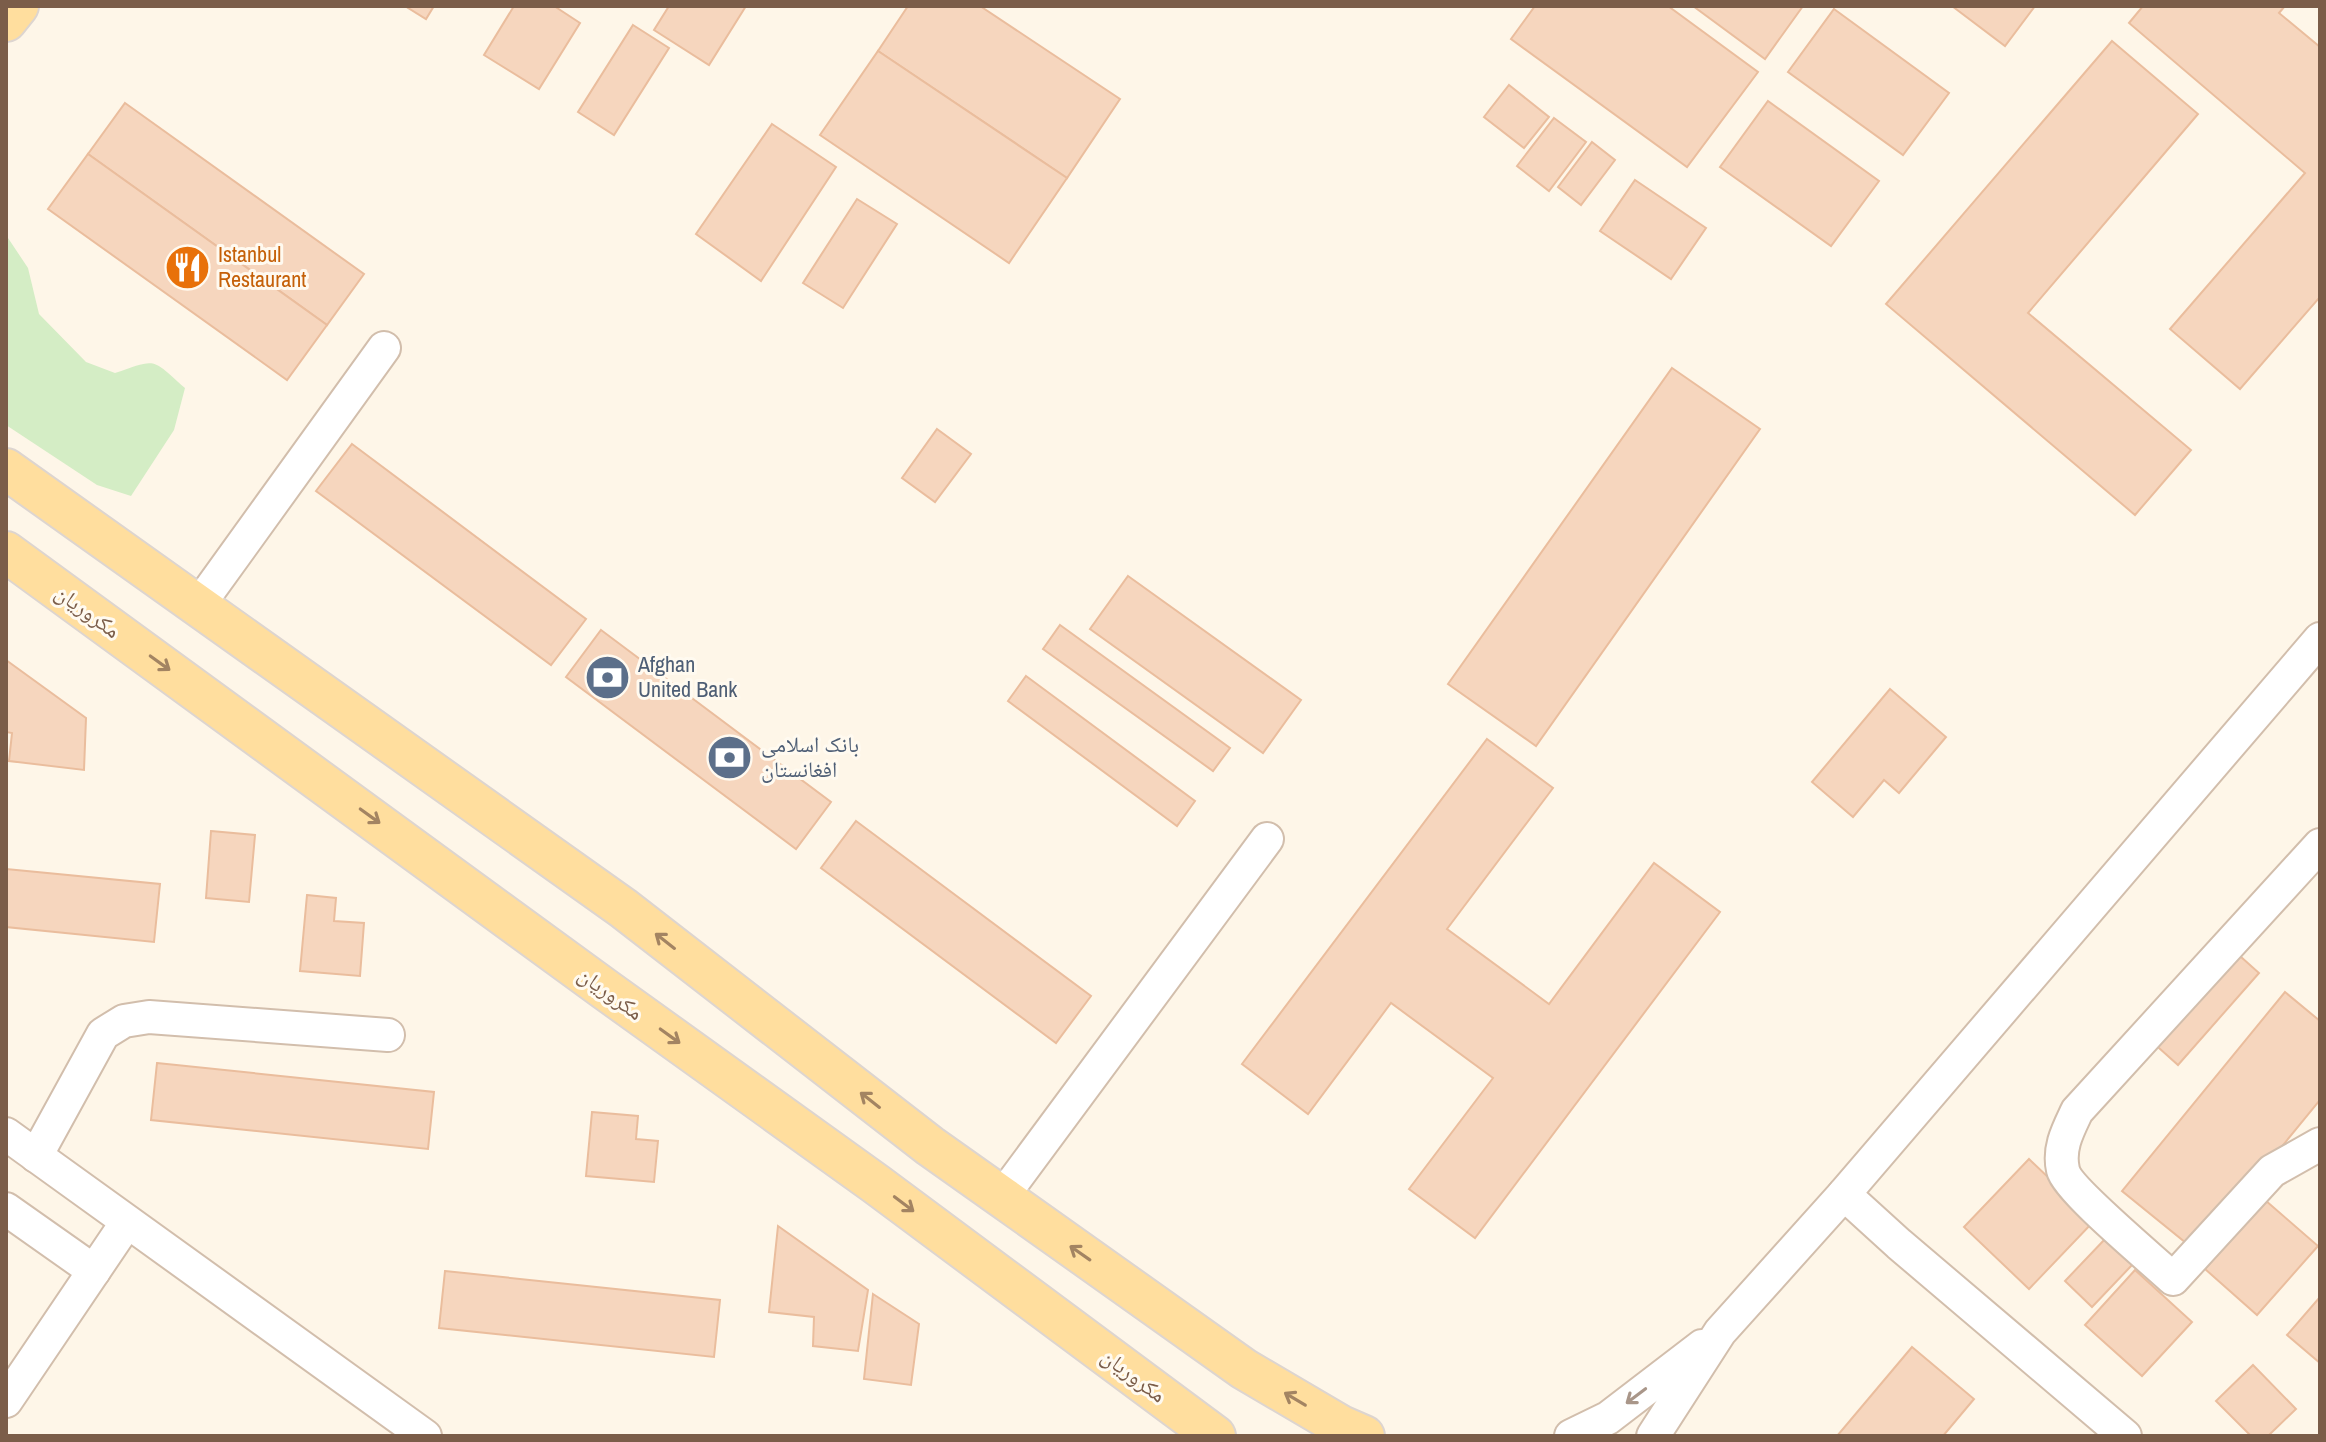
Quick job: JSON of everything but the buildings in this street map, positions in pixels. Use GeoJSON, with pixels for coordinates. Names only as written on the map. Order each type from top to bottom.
{"type":"FeatureCollection","features":[{"type":"Feature","properties":{"kind":"main road"},"geometry":{"type":"LineString","coordinates":[[6,21],[18,6]]}},
{"type":"Feature","properties":{"kind":"main road"},"geometry":{"type":"LineString","coordinates":[[6,469],[623,908],[930,1146],[1244,1369],[1341,1426],[1364,1436]]}},
{"type":"Feature","properties":{"kind":"main road","name":"مکروریان"},"geometry":{"type":"LineString","coordinates":[[6,552],[876,1184],[1215,1436]]}},
{"type":"Feature","properties":{"kind":"street"},"geometry":{"type":"LineString","coordinates":[[198,606],[384,348]]}},
{"type":"Feature","properties":{"kind":"street"},"geometry":{"type":"LineString","coordinates":[[1653,1436],[1720,1332],[1844,1194],[2320,639]]}},
{"type":"Feature","properties":{"kind":"street"},"geometry":{"type":"LineString","coordinates":[[1002,1197],[1267,839]]}},
{"type":"Feature","properties":{"kind":"street"},"geometry":{"type":"LineString","coordinates":[[2320,845],[2077,1111],[2061,1146],[2063,1173],[2080,1194],[2173,1279],[2272,1171],[2320,1144]]}},
{"type":"Feature","properties":{"kind":"street"},"geometry":{"type":"LineString","coordinates":[[36,1156],[103,1034],[124,1021],[149,1017],[388,1035]]}},
{"type":"Feature","properties":{"kind":"street"},"geometry":{"type":"LineString","coordinates":[[6,1134],[425,1436]]}},
{"type":"Feature","properties":{"kind":"street"},"geometry":{"type":"LineString","coordinates":[[1844,1194],[2125,1436]]}},
{"type":"Feature","properties":{"kind":"street"},"geometry":{"type":"LineString","coordinates":[[6,1209],[94,1271]]}},
{"type":"Feature","properties":{"kind":"street"},"geometry":{"type":"LineString","coordinates":[[6,1401],[127,1222]]}},
{"type":"Feature","properties":{"kind":"street"},"geometry":{"type":"LineString","coordinates":[[1571,1436],[1608,1418],[1720,1332]]}},
{"type":"Feature","properties":{"kind":"green space"},"geometry":{"type":"Polygon","coordinates":[[[6,235],[28,268],[39,314],[86,362],[115,373],[153,364],[185,388],[174,430],[131,496],[97,485],[6,425],[6,235]]]}},
{"type":"Feature","properties":{"kind":"place","name":"Istanbul Restaurant"},"geometry":{"type":"Point","coordinates":[187,267]}},
{"type":"Feature","properties":{"kind":"place","name":"Afghan United Bank"},"geometry":{"type":"Point","coordinates":[607,677]}},
{"type":"Feature","properties":{"kind":"place","name":"بانک اسلامی افغانستان"},"geometry":{"type":"Point","coordinates":[730,757]}}]}
